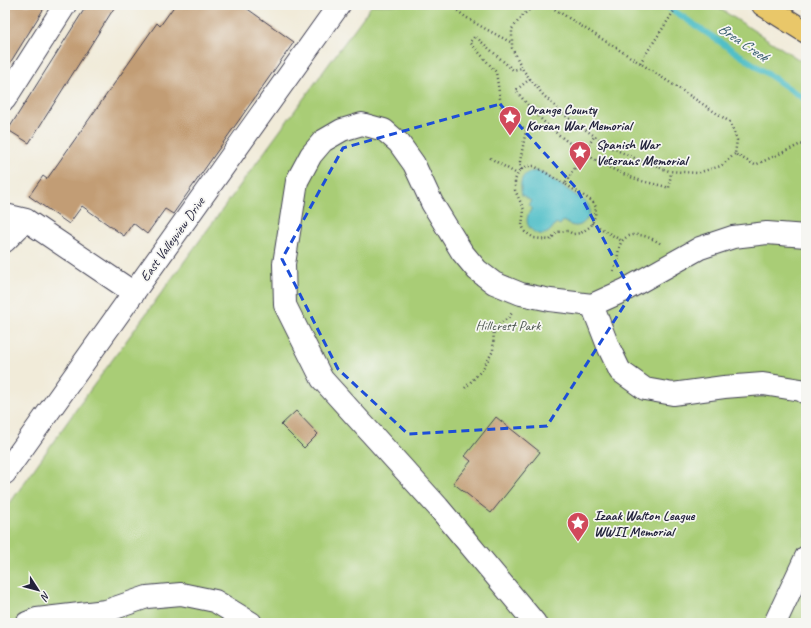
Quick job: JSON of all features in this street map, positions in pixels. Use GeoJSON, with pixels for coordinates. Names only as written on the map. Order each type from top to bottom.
{"type":"FeatureCollection","features":[{"type":"Feature","properties":{"kind":"main road"},"geometry":{"type":"LineString","coordinates":[[763,5],[806,32]]}},
{"type":"Feature","properties":{"kind":"street"},"geometry":{"type":"LineString","coordinates":[[5,99],[65,5]]}},
{"type":"Feature","properties":{"kind":"street","name":"East Valleyview Drive"},"geometry":{"type":"LineString","coordinates":[[5,473],[339,5]]}},
{"type":"Feature","properties":{"kind":"street"},"geometry":{"type":"LineString","coordinates":[[535,623],[438,507],[322,380],[285,305],[284,264],[297,181],[311,155],[323,141],[342,130],[362,124],[384,130],[399,143],[414,164],[432,203],[462,252],[477,270],[494,283],[521,294],[550,300],[601,301],[625,290],[700,248],[733,237],[767,233],[806,236]]}},
{"type":"Feature","properties":{"kind":"street"},"geometry":{"type":"LineString","coordinates":[[5,215],[26,220],[134,293]]}},
{"type":"Feature","properties":{"kind":"street"},"geometry":{"type":"LineString","coordinates":[[5,241],[26,220]]}},
{"type":"Feature","properties":{"kind":"street"},"geometry":{"type":"LineString","coordinates":[[601,301],[608,346],[620,370],[645,389],[673,394],[724,387],[764,384],[801,390],[806,393]]}},
{"type":"Feature","properties":{"kind":"street"},"geometry":{"type":"LineString","coordinates":[[775,623],[806,557]]}},
{"type":"Feature","properties":{"kind":"street"},"geometry":{"type":"LineString","coordinates":[[35,622],[101,617],[147,598],[181,594],[215,602],[251,623]]}},
{"type":"Feature","properties":{"kind":"path"},"geometry":{"type":"LineString","coordinates":[[452,5],[456,10],[473,22],[512,43]]}},
{"type":"Feature","properties":{"kind":"path"},"geometry":{"type":"LineString","coordinates":[[535,5],[522,16],[512,28],[512,48],[522,68],[530,79],[544,96],[567,117],[612,148],[671,172],[697,173],[709,170],[721,166],[735,154],[737,140],[730,122],[548,5]]}},
{"type":"Feature","properties":{"kind":"path"},"geometry":{"type":"LineString","coordinates":[[640,63],[678,5]]}},
{"type":"Feature","properties":{"kind":"path"},"geometry":{"type":"LineString","coordinates":[[521,170],[520,162],[526,130],[502,112],[496,72],[470,42],[475,36],[513,70],[522,68]]}},
{"type":"Feature","properties":{"kind":"path"},"geometry":{"type":"LineString","coordinates":[[530,79],[516,90],[523,101],[544,122],[584,152],[604,165],[621,173],[669,188],[671,172]]}},
{"type":"Feature","properties":{"kind":"path"},"geometry":{"type":"LineString","coordinates":[[565,184],[595,135]]}},
{"type":"Feature","properties":{"kind":"path"},"geometry":{"type":"LineString","coordinates":[[735,154],[755,165],[799,145],[806,144]]}},
{"type":"Feature","properties":{"kind":"path"},"geometry":{"type":"LineString","coordinates":[[490,158],[517,174]]}},
{"type":"Feature","properties":{"kind":"path"},"geometry":{"type":"LineString","coordinates":[[527,166],[534,166],[592,201],[596,208],[591,226],[581,232],[573,234],[568,231],[557,232],[550,240],[534,238],[526,232],[522,225],[524,210],[515,190],[515,180],[517,174],[527,166]]}},
{"type":"Feature","properties":{"kind":"path"},"geometry":{"type":"LineString","coordinates":[[592,223],[622,242]]}},
{"type":"Feature","properties":{"kind":"path"},"geometry":{"type":"LineString","coordinates":[[601,301],[609,286],[611,274],[616,264],[622,242],[630,235],[642,235],[652,238],[661,244],[678,261]]}},
{"type":"Feature","properties":{"kind":"path"},"geometry":{"type":"LineString","coordinates":[[465,388],[482,370],[493,351],[494,327],[508,318],[517,305],[521,294]]}},
{"type":"Feature","properties":{"kind":"highlighted area"},"geometry":{"type":"Polygon","coordinates":[[[500,104],[577,189],[632,293],[547,426],[408,434],[338,369],[282,259],[343,148],[500,104]]]}},
{"type":"Feature","properties":{"kind":"green space","name":"Hillcrest Park"},"geometry":{"type":"Polygon","coordinates":[[[372,5],[714,5],[806,64],[806,623],[5,623],[5,510],[80,404],[372,5]]]}},
{"type":"Feature","properties":{"kind":"water"},"geometry":{"type":"Polygon","coordinates":[[[537,171],[541,172],[586,202],[589,207],[589,214],[581,225],[574,226],[563,221],[560,225],[556,223],[550,231],[544,234],[538,234],[532,231],[527,223],[528,215],[532,208],[528,205],[531,201],[522,195],[521,182],[524,175],[537,171]]]}},
{"type":"Feature","properties":{"kind":"building"},"geometry":{"type":"Polygon","coordinates":[[[5,5],[46,5],[5,71],[5,5]]]}},
{"type":"Feature","properties":{"kind":"building"},"geometry":{"type":"Polygon","coordinates":[[[87,5],[116,5],[29,143],[8,130],[87,5]]]}},
{"type":"Feature","properties":{"kind":"building"},"geometry":{"type":"Polygon","coordinates":[[[175,5],[242,5],[294,42],[173,214],[165,209],[147,234],[133,223],[124,236],[82,206],[69,224],[29,196],[43,176],[47,179],[157,23],[160,26],[175,5]]]}},
{"type":"Feature","properties":{"kind":"building"},"geometry":{"type":"Polygon","coordinates":[[[296,411],[318,434],[304,448],[281,425],[296,411]]]}},
{"type":"Feature","properties":{"kind":"building"},"geometry":{"type":"Polygon","coordinates":[[[496,417],[540,452],[491,513],[453,483],[471,461],[465,456],[496,417]]]}},
{"type":"Feature","properties":{"kind":"waterway","name":"Brea Creek"},"geometry":{"type":"LineString","coordinates":[[665,5],[806,100]]}},
{"type":"Feature","properties":{"kind":"place","name":"Orange County Korean War Memorial"},"geometry":{"type":"Point","coordinates":[510,136]}},
{"type":"Feature","properties":{"kind":"place","name":"Spanish War Veterans Memorial"},"geometry":{"type":"Point","coordinates":[580,172]}},
{"type":"Feature","properties":{"kind":"place","name":"Izaak Walton League WWII Memorial"},"geometry":{"type":"Point","coordinates":[578,542]}}]}
